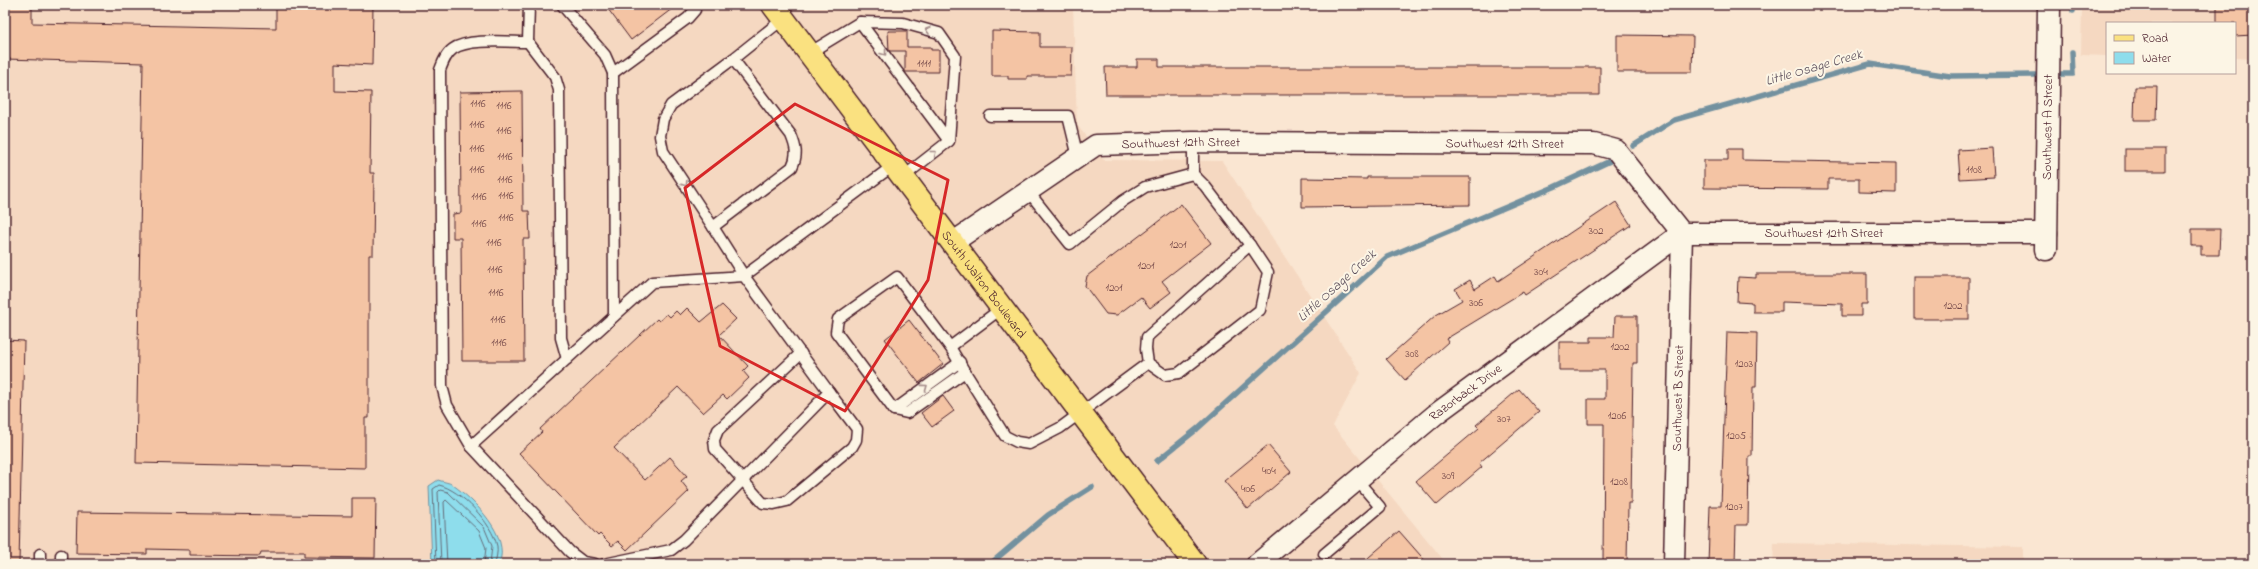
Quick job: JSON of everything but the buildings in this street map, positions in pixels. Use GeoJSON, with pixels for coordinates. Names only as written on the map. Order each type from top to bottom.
{"type":"FeatureCollection","features":[{"type":"Feature","properties":{"kind":"main road","name":"South Walton Boulevard"},"geometry":{"type":"LineString","coordinates":[[778,12],[1196,564]]}},
{"type":"Feature","properties":{"kind":"street","name":"Southwest A Street"},"geometry":{"type":"LineString","coordinates":[[2046,241],[2049,5]]}},
{"type":"Feature","properties":{"kind":"street","name":"Southwest 12th Street"},"geometry":{"type":"LineString","coordinates":[[952,243],[1096,144],[1194,142],[1594,144],[1616,150],[1682,232],[2046,241]]}},
{"type":"Feature","properties":{"kind":"street","name":"Razorback Drive"},"geometry":{"type":"LineString","coordinates":[[1257,564],[1436,414],[1682,232]]}},
{"type":"Feature","properties":{"kind":"street","name":"Southwest B Street"},"geometry":{"type":"LineString","coordinates":[[1674,564],[1682,232]]}},
{"type":"Feature","properties":{"kind":"lane"},"geometry":{"type":"LineString","coordinates":[[529,5],[528,42],[555,77],[559,90],[561,338],[567,359]]}},
{"type":"Feature","properties":{"kind":"lane"},"geometry":{"type":"LineString","coordinates":[[562,5],[605,54],[613,73],[614,316]]}},
{"type":"Feature","properties":{"kind":"lane"},"geometry":{"type":"LineString","coordinates":[[613,73],[688,18],[695,10],[694,5]]}},
{"type":"Feature","properties":{"kind":"lane"},"geometry":{"type":"LineString","coordinates":[[778,12],[733,58],[671,105],[663,119],[660,136],[663,151],[744,276],[857,429],[856,440],[852,447],[787,501],[774,504],[763,503],[715,449],[714,440],[718,430],[800,353]]}},
{"type":"Feature","properties":{"kind":"lane"},"geometry":{"type":"LineString","coordinates":[[860,22],[949,141]]}},
{"type":"Feature","properties":{"kind":"lane"},"geometry":{"type":"LineString","coordinates":[[809,53],[860,22],[903,23],[940,33],[955,56],[949,141]]}},
{"type":"Feature","properties":{"kind":"lane"},"geometry":{"type":"LineString","coordinates":[[528,42],[463,44],[453,49],[446,57],[440,70],[442,386],[447,405],[471,446],[570,552],[583,562],[595,564]]}},
{"type":"Feature","properties":{"kind":"lane"},"geometry":{"type":"LineString","coordinates":[[713,227],[792,167],[796,158],[796,146],[791,135],[733,58]]}},
{"type":"Feature","properties":{"kind":"lane"},"geometry":{"type":"LineString","coordinates":[[990,116],[1068,116],[1078,157]]}},
{"type":"Feature","properties":{"kind":"lane"},"geometry":{"type":"LineString","coordinates":[[471,446],[652,282],[744,276],[899,171],[949,141]]}},
{"type":"Feature","properties":{"kind":"lane"},"geometry":{"type":"LineString","coordinates":[[1194,142],[1193,174],[1205,186],[1250,244],[1268,272],[1260,310],[1179,372],[1165,375],[1148,363],[1146,349],[1147,337],[1154,328],[1250,244]]}},
{"type":"Feature","properties":{"kind":"lane"},"geometry":{"type":"LineString","coordinates":[[1028,191],[1070,244],[1123,201],[1145,187],[1193,174]]}},
{"type":"Feature","properties":{"kind":"lane"},"geometry":{"type":"LineString","coordinates":[[965,372],[907,413],[894,410],[836,332],[838,318],[897,276],[950,347],[1005,436],[1017,442],[1030,444],[1060,428],[1148,363]]}},
{"type":"Feature","properties":{"kind":"lane"},"geometry":{"type":"LineString","coordinates":[[950,347],[1002,308]]}},
{"type":"Feature","properties":{"kind":"lane"},"geometry":{"type":"LineString","coordinates":[[894,410],[960,362]]}},
{"type":"Feature","properties":{"kind":"lane"},"geometry":{"type":"LineString","coordinates":[[604,564],[671,550],[684,540],[829,392]]}},
{"type":"Feature","properties":{"kind":"lane"},"geometry":{"type":"LineString","coordinates":[[1324,554],[1380,507],[1357,480]]}},
{"type":"Feature","properties":{"kind":"highlighted area"},"geometry":{"type":"Polygon","coordinates":[[[795,104],[948,180],[928,280],[845,411],[720,346],[685,188],[795,104]]]}},
{"type":"Feature","properties":{"kind":"shaded area"},"geometry":{"type":"Polygon","coordinates":[[[5,5],[1073,5],[1077,125],[1104,160],[1222,161],[1361,373],[1333,426],[1447,564],[5,564],[5,5]]]}},
{"type":"Feature","properties":{"kind":"shaded area"},"geometry":{"type":"Polygon","coordinates":[[[2082,5],[2253,5],[2253,59],[2236,58],[2236,22],[2106,22],[2106,56],[2081,55],[2082,5]]]}},
{"type":"Feature","properties":{"kind":"shaded area"},"geometry":{"type":"Polygon","coordinates":[[[1774,543],[2023,547],[2023,564],[1773,564],[1774,543]]]}},
{"type":"Feature","properties":{"kind":"water"},"geometry":{"type":"Polygon","coordinates":[[[438,480],[451,484],[471,500],[488,520],[500,542],[501,553],[499,564],[432,564],[429,486],[438,480]]]}},
{"type":"Feature","properties":{"kind":"waterway","name":"Little Osage Creek"},"geometry":{"type":"LineString","coordinates":[[2073,5],[2073,11]]}},
{"type":"Feature","properties":{"kind":"waterway","name":"Little Osage Creek"},"geometry":{"type":"LineString","coordinates":[[2061,74],[2073,74],[2072,52]]}},
{"type":"Feature","properties":{"kind":"waterway","name":"Little Osage Creek"},"geometry":{"type":"LineString","coordinates":[[1633,146],[1674,120],[1870,64],[1950,76],[2035,75]]}},
{"type":"Feature","properties":{"kind":"waterway","name":"Little Osage Creek"},"geometry":{"type":"LineString","coordinates":[[1157,461],[1197,429],[1387,257],[1554,187],[1610,161]]}},
{"type":"Feature","properties":{"kind":"waterway","name":"Little Osage Creek"},"geometry":{"type":"LineString","coordinates":[[990,564],[1048,515],[1092,487]]}}]}
